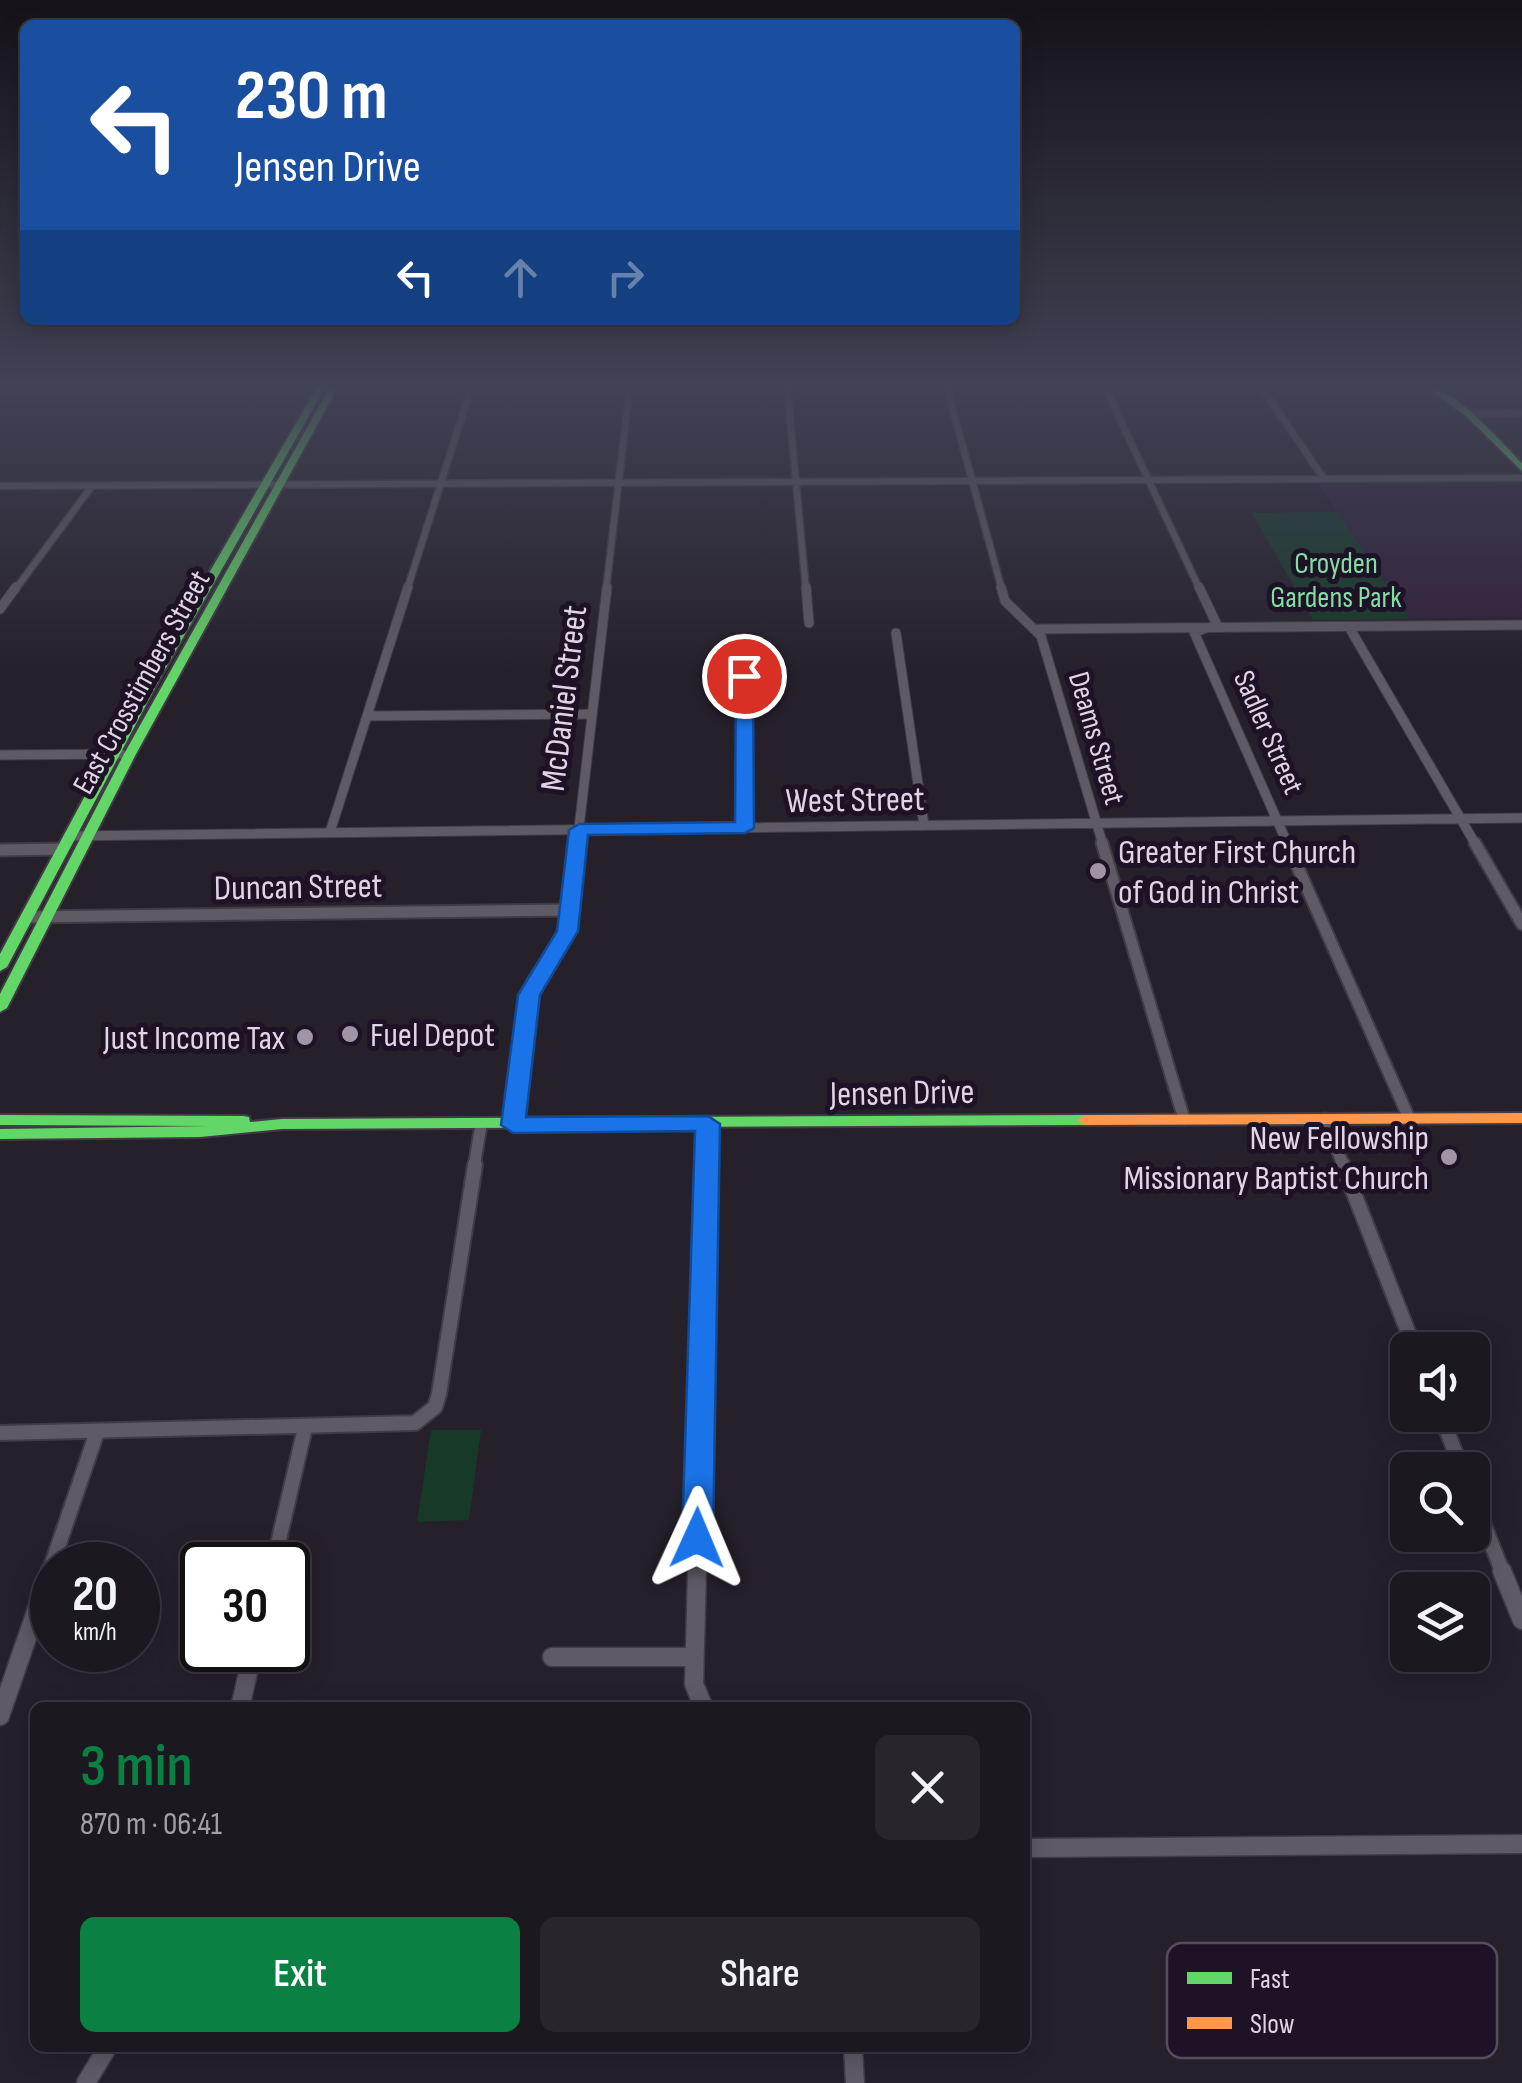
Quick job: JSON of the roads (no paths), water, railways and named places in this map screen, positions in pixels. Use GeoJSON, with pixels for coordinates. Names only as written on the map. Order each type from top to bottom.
{"type":"FeatureCollection","features":[{"type":"Feature","properties":{"kind":"main road","name":"East Crosstimbers Street"},"geometry":{"type":"LineString","coordinates":[[0,966],[201,595],[251,525],[275,482]]}},
{"type":"Feature","properties":{"kind":"main road","name":"East Crosstimbers Street"},"geometry":{"type":"LineString","coordinates":[[0,1008],[7,980],[48,916],[130,754],[220,596],[251,525]]}},
{"type":"Feature","properties":{"kind":"main road"},"geometry":{"type":"LineString","coordinates":[[201,595],[220,596]]}},
{"type":"Feature","properties":{"kind":"main road"},"geometry":{"type":"LineString","coordinates":[[159,669],[178,669]]}},
{"type":"Feature","properties":{"kind":"main road","name":"Jensen Drive"},"geometry":{"type":"LineString","coordinates":[[0,1134],[282,1124],[1522,1118]]}},
{"type":"Feature","properties":{"kind":"main road","name":"Jensen Drive"},"geometry":{"type":"LineString","coordinates":[[0,1120],[165,1126]]}},
{"type":"Feature","properties":{"kind":"street"},"geometry":{"type":"LineString","coordinates":[[0,486],[936,482]]}},
{"type":"Feature","properties":{"kind":"street","name":"Deams Street"},"geometry":{"type":"LineString","coordinates":[[972,482],[1005,602],[1038,629],[1184,1118]]}},
{"type":"Feature","properties":{"kind":"street","name":"Sadler Street"},"geometry":{"type":"LineString","coordinates":[[1150,482],[1217,625],[1194,632],[1409,1118]]}},
{"type":"Feature","properties":{"kind":"street","name":"McDaniel Street"},"geometry":{"type":"LineString","coordinates":[[513,1125],[532,983],[562,943],[570,910],[619,483]]}},
{"type":"Feature","properties":{"kind":"street"},"geometry":{"type":"LineString","coordinates":[[796,483],[809,623]]}},
{"type":"Feature","properties":{"kind":"street"},"geometry":{"type":"LineString","coordinates":[[330,832],[442,484]]}},
{"type":"Feature","properties":{"kind":"street"},"geometry":{"type":"LineString","coordinates":[[0,609],[92,486]]}},
{"type":"Feature","properties":{"kind":"street"},"geometry":{"type":"LineString","coordinates":[[1038,629],[1522,625]]}},
{"type":"Feature","properties":{"kind":"street"},"geometry":{"type":"LineString","coordinates":[[1348,627],[1522,924]]}},
{"type":"Feature","properties":{"kind":"street"},"geometry":{"type":"LineString","coordinates":[[896,632],[924,826]]}},
{"type":"Feature","properties":{"kind":"street"},"geometry":{"type":"LineString","coordinates":[[744,638],[745,828]]}},
{"type":"Feature","properties":{"kind":"street"},"geometry":{"type":"LineString","coordinates":[[368,716],[591,714]]}},
{"type":"Feature","properties":{"kind":"street"},"geometry":{"type":"LineString","coordinates":[[0,756],[130,754]]}},
{"type":"Feature","properties":{"kind":"street","name":"West Street"},"geometry":{"type":"LineString","coordinates":[[0,850],[66,842],[89,835],[1522,818]]}},
{"type":"Feature","properties":{"kind":"street","name":"Duncan Street"},"geometry":{"type":"LineString","coordinates":[[27,917],[570,910]]}},
{"type":"Feature","properties":{"kind":"street"},"geometry":{"type":"LineString","coordinates":[[1325,1120],[1408,1332]]}},
{"type":"Feature","properties":{"kind":"street"},"geometry":{"type":"LineString","coordinates":[[702,1702],[694,1684],[694,1657],[708,1124]]}},
{"type":"Feature","properties":{"kind":"street"},"geometry":{"type":"LineString","coordinates":[[0,1433],[401,1426],[425,1416],[439,1394],[481,1126]]}},
{"type":"Feature","properties":{"kind":"street"},"geometry":{"type":"LineString","coordinates":[[278,1542],[305,1428]]}},
{"type":"Feature","properties":{"kind":"street"},"geometry":{"type":"LineString","coordinates":[[0,1716],[97,1432]]}},
{"type":"Feature","properties":{"kind":"street"},"geometry":{"type":"LineString","coordinates":[[1490,1540],[1522,1620]]}},
{"type":"Feature","properties":{"kind":"street"},"geometry":{"type":"LineString","coordinates":[[552,1657],[694,1657]]}},
{"type":"Feature","properties":{"kind":"street"},"geometry":{"type":"LineString","coordinates":[[241,1702],[249,1672]]}},
{"type":"Feature","properties":{"kind":"street"},"geometry":{"type":"LineString","coordinates":[[1030,1848],[1522,1844]]}},
{"type":"Feature","properties":{"kind":"street"},"geometry":{"type":"LineString","coordinates":[[86,2083],[105,2052]]}},
{"type":"Feature","properties":{"kind":"street"},"geometry":{"type":"LineString","coordinates":[[853,2052],[855,2083]]}},
{"type":"Feature","properties":{"kind":"place","name":"Greater First Church of God in Christ"},"geometry":{"type":"Point","coordinates":[1098,871]}},
{"type":"Feature","properties":{"kind":"place","name":"Fuel Depot"},"geometry":{"type":"Point","coordinates":[350,1034]}},
{"type":"Feature","properties":{"kind":"place","name":"Just Income Tax"},"geometry":{"type":"Point","coordinates":[305,1037]}},
{"type":"Feature","properties":{"kind":"place","name":"New Fellowship Missionary Baptist Church"},"geometry":{"type":"Point","coordinates":[1449,1157]}},
{"type":"Feature","properties":{"kind":"park label","name":"Croyden Gardens Park"},"geometry":{"type":"Point","coordinates":[1336,580]}}]}
